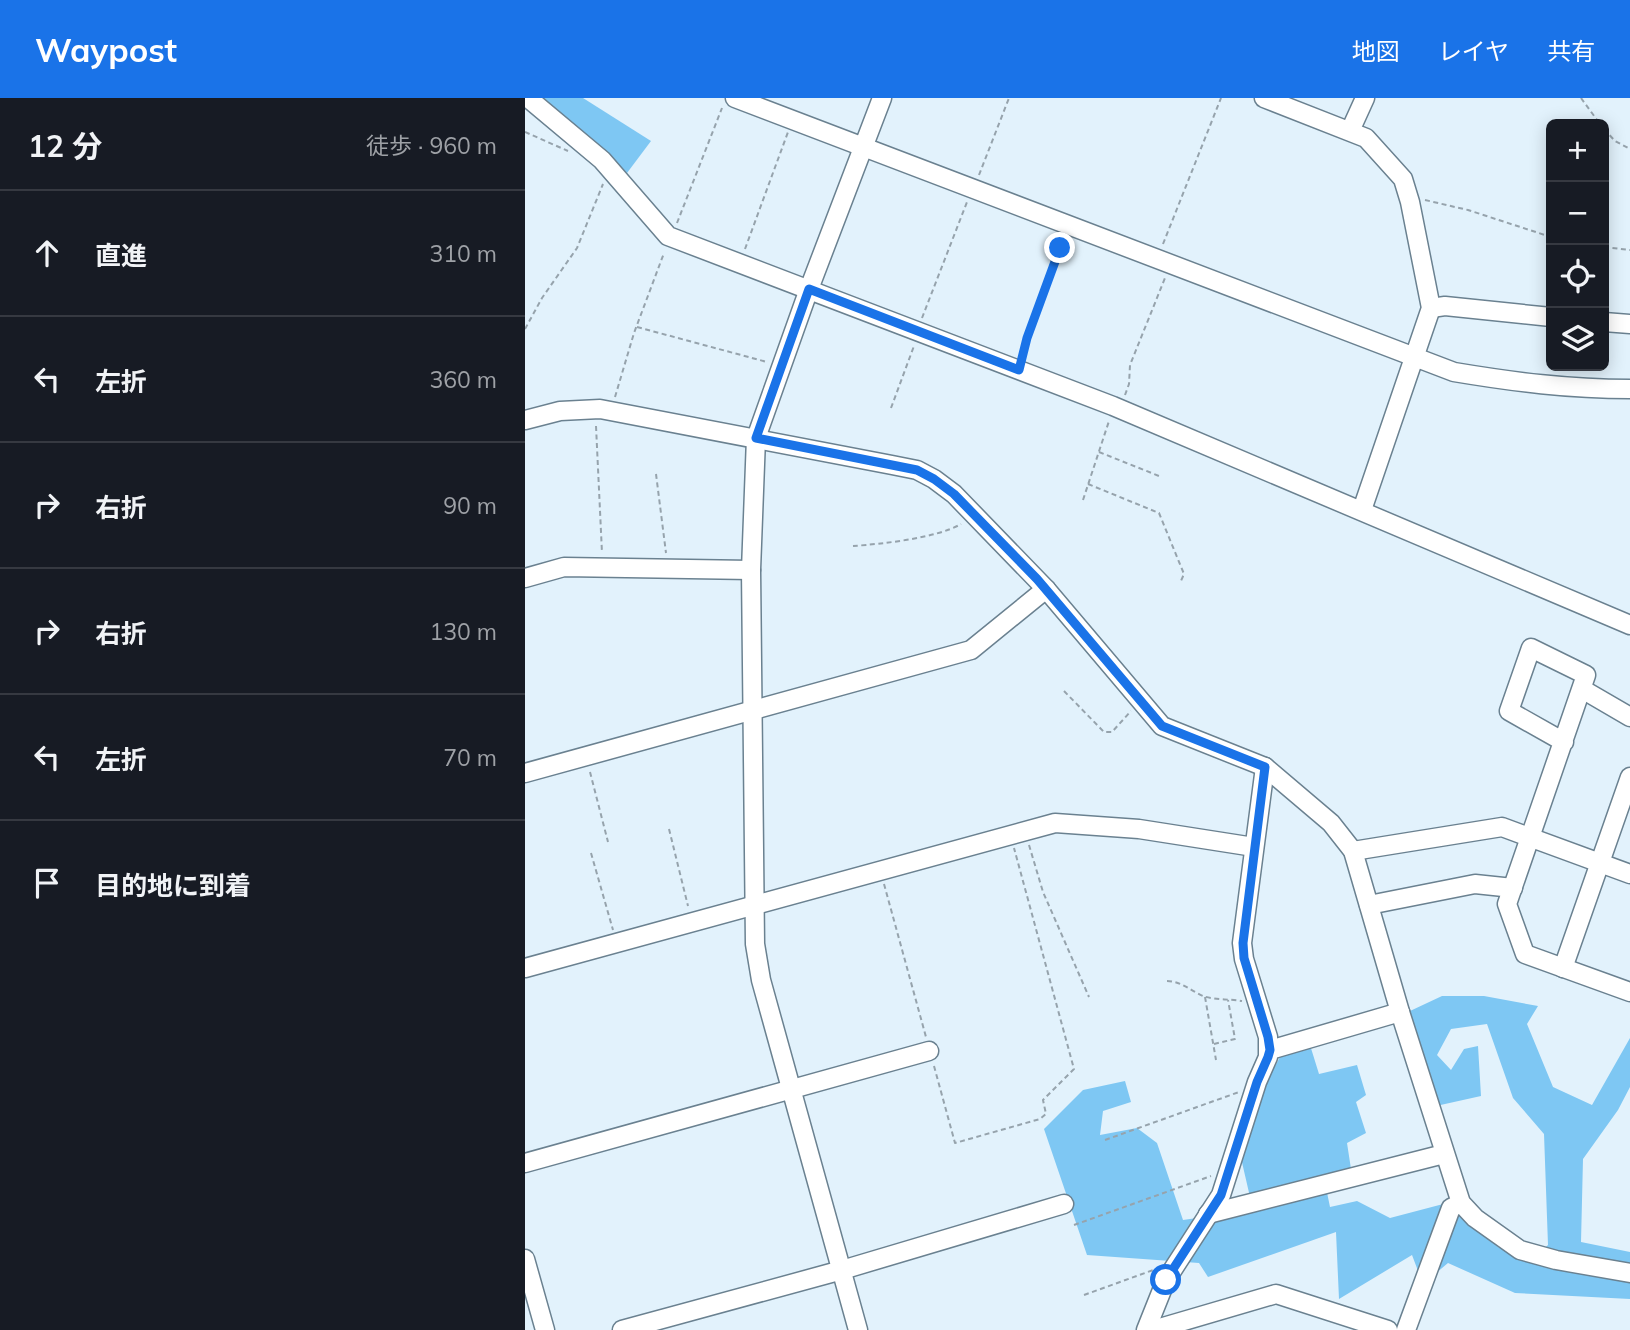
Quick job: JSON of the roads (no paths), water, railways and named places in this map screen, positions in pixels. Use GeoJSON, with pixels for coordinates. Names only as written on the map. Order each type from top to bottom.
{"type":"FeatureCollection","features":[{"type":"Feature","properties":{"kind":"street"},"geometry":{"type":"LineString","coordinates":[[529,98],[608,168],[668,236],[668,245],[739,263],[1116,407],[1630,625]]}},
{"type":"Feature","properties":{"kind":"street"},"geometry":{"type":"LineString","coordinates":[[735,98],[1072,225],[1414,359],[1454,372],[1527,384],[1574,389],[1630,389]]}},
{"type":"Feature","properties":{"kind":"street"},"geometry":{"type":"LineString","coordinates":[[858,1330],[761,980],[755,944],[751,570],[756,438],[882,98]]}},
{"type":"Feature","properties":{"kind":"street"},"geometry":{"type":"LineString","coordinates":[[1264,98],[1366,138],[1403,179],[1410,202],[1431,308],[1362,510]]}},
{"type":"Feature","properties":{"kind":"street"},"geometry":{"type":"LineString","coordinates":[[1350,131],[1365,98]]}},
{"type":"Feature","properties":{"kind":"street"},"geometry":{"type":"LineString","coordinates":[[1431,308],[1445,306],[1546,316]]}},
{"type":"Feature","properties":{"kind":"street"},"geometry":{"type":"LineString","coordinates":[[1609,322],[1630,324]]}},
{"type":"Feature","properties":{"kind":"street"},"geometry":{"type":"LineString","coordinates":[[525,420],[560,411],[606,410],[917,470],[934,479],[975,515],[1046,589],[1162,726],[1265,767],[1331,823],[1353,851],[1400,1012],[1461,1203],[1475,1218],[1520,1250],[1556,1260],[1630,1273]]}},
{"type":"Feature","properties":{"kind":"street"},"geometry":{"type":"LineString","coordinates":[[525,578],[564,567],[751,570]]}},
{"type":"Feature","properties":{"kind":"street"},"geometry":{"type":"LineString","coordinates":[[525,773],[971,650],[1046,589]]}},
{"type":"Feature","properties":{"kind":"street"},"geometry":{"type":"LineString","coordinates":[[1564,742],[1509,711],[1531,648],[1586,675],[1564,742],[1507,904],[1525,954],[1630,992]]}},
{"type":"Feature","properties":{"kind":"street"},"geometry":{"type":"LineString","coordinates":[[1582,689],[1630,717]]}},
{"type":"Feature","properties":{"kind":"street"},"geometry":{"type":"LineString","coordinates":[[1146,1330],[1173,1268],[1221,1195],[1270,1050],[1255,1000],[1243,943],[1265,767]]}},
{"type":"Feature","properties":{"kind":"street"},"geometry":{"type":"LineString","coordinates":[[1563,968],[1630,777]]}},
{"type":"Feature","properties":{"kind":"street"},"geometry":{"type":"LineString","coordinates":[[525,968],[1055,823],[1139,829],[1254,847]]}},
{"type":"Feature","properties":{"kind":"street"},"geometry":{"type":"LineString","coordinates":[[1353,851],[1502,827],[1630,874]]}},
{"type":"Feature","properties":{"kind":"street"},"geometry":{"type":"LineString","coordinates":[[1369,905],[1475,884],[1513,888]]}},
{"type":"Feature","properties":{"kind":"street"},"geometry":{"type":"LineString","coordinates":[[1270,1050],[1400,1012]]}},
{"type":"Feature","properties":{"kind":"street"},"geometry":{"type":"LineString","coordinates":[[525,1163],[929,1051]]}},
{"type":"Feature","properties":{"kind":"street"},"geometry":{"type":"LineString","coordinates":[[1208,1214],[1444,1154]]}},
{"type":"Feature","properties":{"kind":"street"},"geometry":{"type":"LineString","coordinates":[[1406,1330],[1451,1208],[1461,1203]]}},
{"type":"Feature","properties":{"kind":"street"},"geometry":{"type":"LineString","coordinates":[[622,1330],[842,1270],[1065,1204]]}},
{"type":"Feature","properties":{"kind":"street"},"geometry":{"type":"LineString","coordinates":[[525,1259],[545,1330]]}},
{"type":"Feature","properties":{"kind":"street"},"geometry":{"type":"LineString","coordinates":[[1153,1330],[1276,1294],[1388,1330]]}}]}
